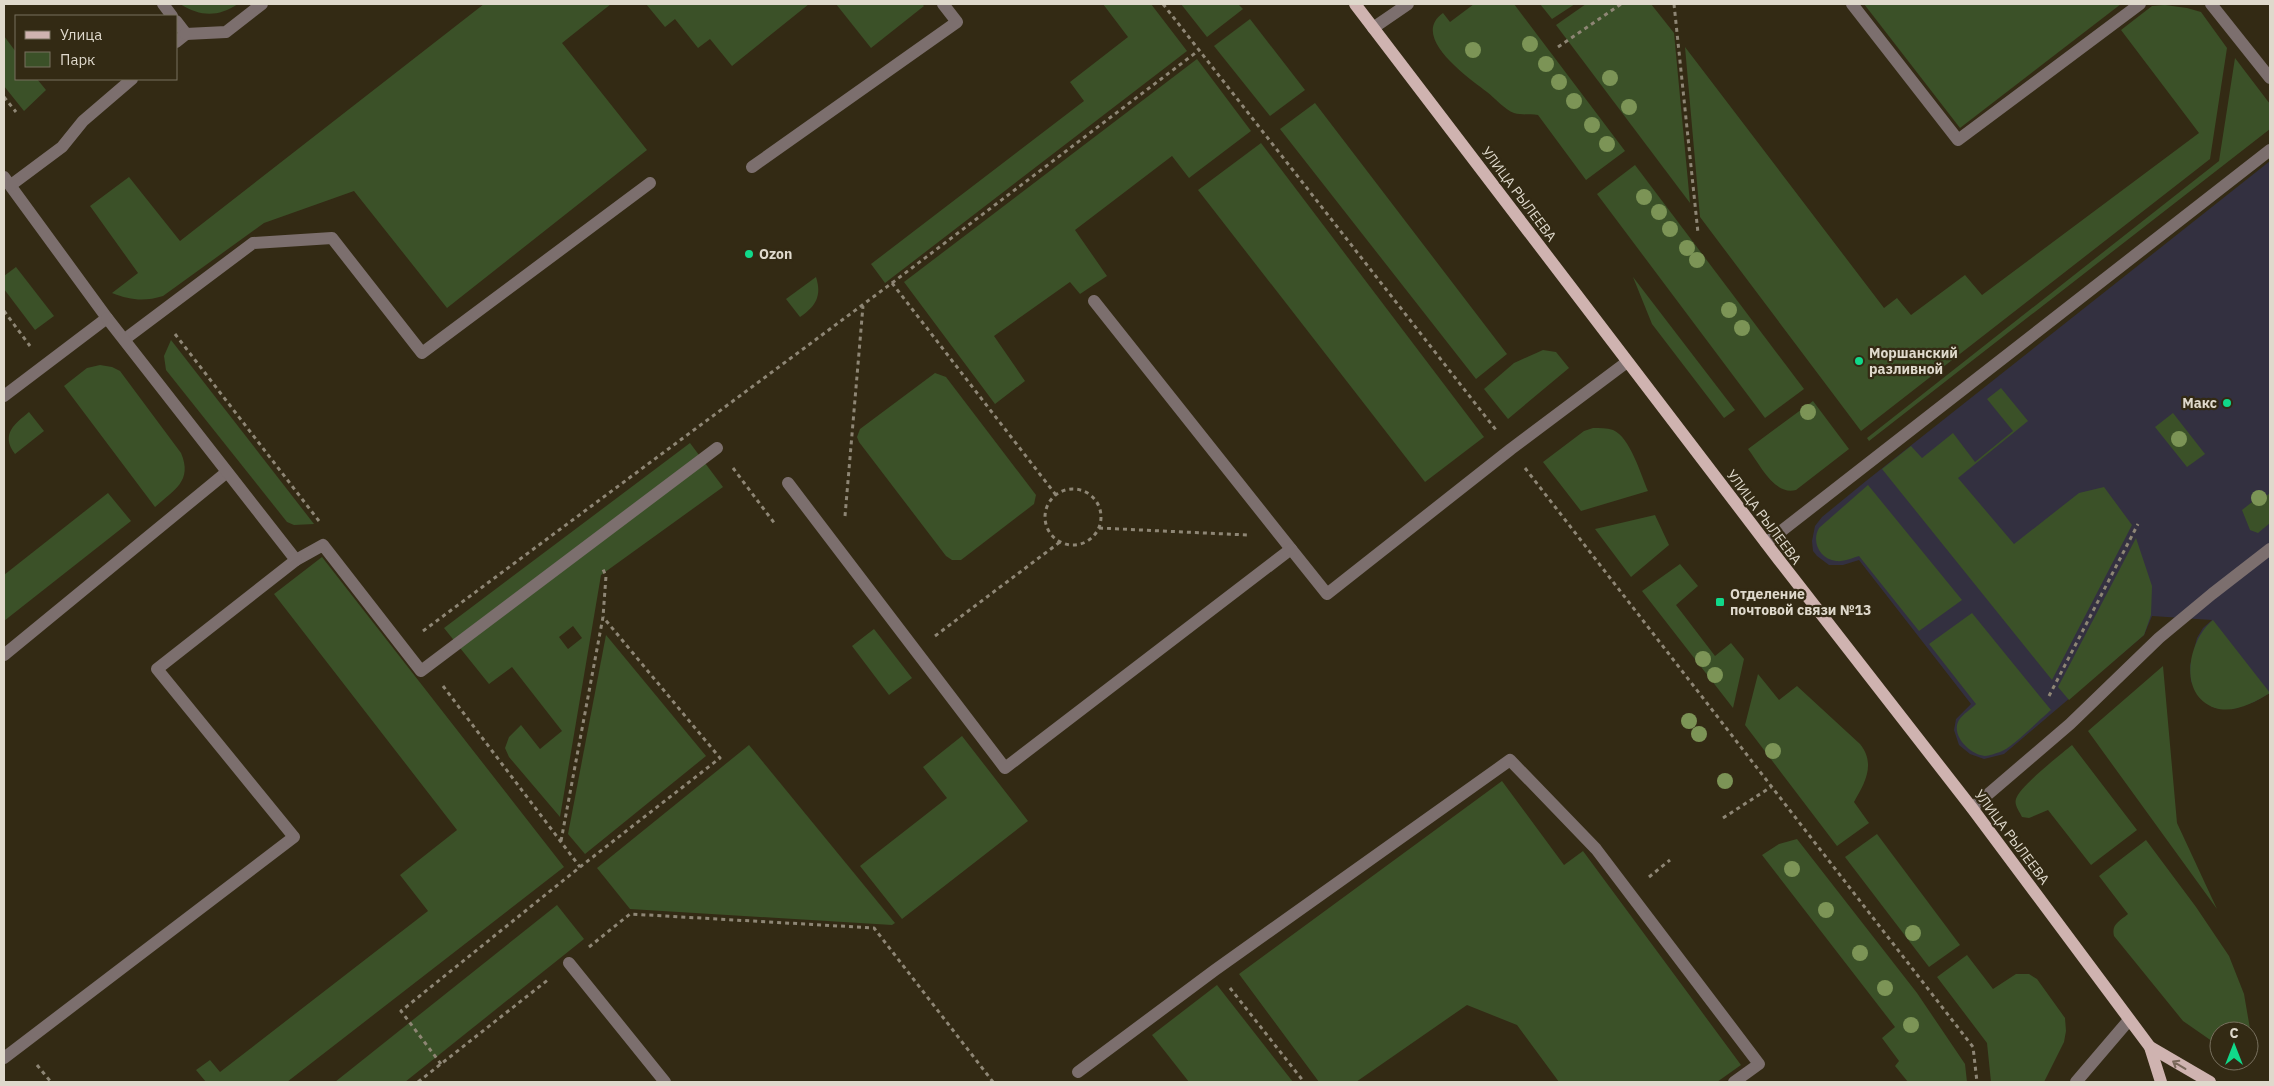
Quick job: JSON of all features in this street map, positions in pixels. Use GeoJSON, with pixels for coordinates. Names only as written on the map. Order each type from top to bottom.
{"type":"FeatureCollection","features":[{"type":"Feature","properties":{"kind":"main road","name":"УЛИЦА РЫЛЕЕВА"},"geometry":{"type":"LineString","coordinates":[[1355,4],[1627,362],[1972,808],[2150,1048]]}},
{"type":"Feature","properties":{"kind":"main road"},"geometry":{"type":"LineString","coordinates":[[2150,1048],[2161,1082]]}},
{"type":"Feature","properties":{"kind":"main road"},"geometry":{"type":"LineString","coordinates":[[2150,1048],[2210,1082]]}},
{"type":"Feature","properties":{"kind":"lane"},"geometry":{"type":"LineString","coordinates":[[163,4],[171,15]]}},
{"type":"Feature","properties":{"kind":"lane"},"geometry":{"type":"LineString","coordinates":[[181,38],[226,32],[262,4]]}},
{"type":"Feature","properties":{"kind":"lane"},"geometry":{"type":"LineString","coordinates":[[752,167],[958,22],[943,4]]}},
{"type":"Feature","properties":{"kind":"lane"},"geometry":{"type":"LineString","coordinates":[[1373,28],[1408,4]]}},
{"type":"Feature","properties":{"kind":"lane"},"geometry":{"type":"LineString","coordinates":[[1852,4],[1958,140],[2140,4]]}},
{"type":"Feature","properties":{"kind":"lane"},"geometry":{"type":"LineString","coordinates":[[2211,4],[2270,78]]}},
{"type":"Feature","properties":{"kind":"lane"},"geometry":{"type":"LineString","coordinates":[[131,80],[83,121],[62,147],[7,181],[107,318],[296,560]]}},
{"type":"Feature","properties":{"kind":"lane"},"geometry":{"type":"LineString","coordinates":[[1766,543],[2270,150]]}},
{"type":"Feature","properties":{"kind":"lane"},"geometry":{"type":"LineString","coordinates":[[124,339],[253,243],[332,238],[422,353],[650,184]]}},
{"type":"Feature","properties":{"kind":"lane"},"geometry":{"type":"LineString","coordinates":[[1094,301],[1327,594],[1511,449],[1627,362]]}},
{"type":"Feature","properties":{"kind":"lane"},"geometry":{"type":"LineString","coordinates":[[4,396],[107,318]]}},
{"type":"Feature","properties":{"kind":"lane"},"geometry":{"type":"LineString","coordinates":[[4,1058],[294,837],[157,669],[296,560],[323,545],[421,671],[718,448]]}},
{"type":"Feature","properties":{"kind":"lane"},"geometry":{"type":"LineString","coordinates":[[4,655],[227,472]]}},
{"type":"Feature","properties":{"kind":"lane"},"geometry":{"type":"LineString","coordinates":[[788,483],[1006,768],[1291,549]]}},
{"type":"Feature","properties":{"kind":"lane"},"geometry":{"type":"LineString","coordinates":[[1972,808],[2070,724],[2159,638],[2270,549]]}},
{"type":"Feature","properties":{"kind":"lane"},"geometry":{"type":"LineString","coordinates":[[1078,1072],[1216,970],[1510,760],[1596,849],[1759,1064],[1734,1082]]}},
{"type":"Feature","properties":{"kind":"lane"},"geometry":{"type":"LineString","coordinates":[[569,963],[664,1082]]}},
{"type":"Feature","properties":{"kind":"lane"},"geometry":{"type":"LineString","coordinates":[[2076,1082],[2130,1020]]}},
{"type":"Feature","properties":{"kind":"path"},"geometry":{"type":"LineString","coordinates":[[1163,4],[1511,449],[1973,1048],[1977,1082]]}},
{"type":"Feature","properties":{"kind":"path"},"geometry":{"type":"LineString","coordinates":[[1558,47],[1621,4]]}},
{"type":"Feature","properties":{"kind":"path"},"geometry":{"type":"LineString","coordinates":[[1674,4],[1698,233]]}},
{"type":"Feature","properties":{"kind":"path"},"geometry":{"type":"LineString","coordinates":[[419,634],[863,305],[1198,50]]}},
{"type":"Feature","properties":{"kind":"path"},"geometry":{"type":"LineString","coordinates":[[4,96],[16,112]]}},
{"type":"Feature","properties":{"kind":"path"},"geometry":{"type":"LineString","coordinates":[[892,283],[1056,495]]}},
{"type":"Feature","properties":{"kind":"path"},"geometry":{"type":"LineString","coordinates":[[842,554],[863,305]]}},
{"type":"Feature","properties":{"kind":"path"},"geometry":{"type":"LineString","coordinates":[[4,311],[44,365]]}},
{"type":"Feature","properties":{"kind":"path"},"geometry":{"type":"LineString","coordinates":[[718,448],[775,524]]}},
{"type":"Feature","properties":{"kind":"path"},"geometry":{"type":"LineString","coordinates":[[1069,490],[1076,490],[1090,495],[1099,506],[1101,513],[1099,528],[1095,535],[1082,544],[1075,545],[1060,542],[1050,533],[1045,520],[1047,506],[1056,495],[1069,490]]}},
{"type":"Feature","properties":{"kind":"path"},"geometry":{"type":"LineString","coordinates":[[2049,696],[2138,524]]}},
{"type":"Feature","properties":{"kind":"path"},"geometry":{"type":"LineString","coordinates":[[1099,528],[1280,537]]}},
{"type":"Feature","properties":{"kind":"path"},"geometry":{"type":"LineString","coordinates":[[916,650],[1060,542]]}},
{"type":"Feature","properties":{"kind":"path"},"geometry":{"type":"LineString","coordinates":[[561,842],[603,617],[606,576],[590,545]]}},
{"type":"Feature","properties":{"kind":"path"},"geometry":{"type":"LineString","coordinates":[[441,1064],[401,1011],[580,867],[720,758],[603,617]]}},
{"type":"Feature","properties":{"kind":"path"},"geometry":{"type":"LineString","coordinates":[[1723,818],[1771,787]]}},
{"type":"Feature","properties":{"kind":"path"},"geometry":{"type":"LineString","coordinates":[[418,1082],[630,914],[874,928],[993,1082]]}},
{"type":"Feature","properties":{"kind":"path"},"geometry":{"type":"LineString","coordinates":[[1216,970],[1304,1082]]}},
{"type":"Feature","properties":{"kind":"shaded area"},"geometry":{"type":"Polygon","coordinates":[[[2270,161],[2270,693],[2254,702],[2233,709],[2215,708],[2200,698],[2191,681],[2190,666],[2197,638],[2203,628],[2212,620],[2152,616],[2144,635],[2004,754],[1984,759],[1970,754],[1959,745],[1954,730],[1956,719],[1971,704],[1859,560],[1843,565],[1829,565],[1817,556],[1813,551],[1812,541],[1815,526],[1822,517],[1866,481],[2270,161]]]}},
{"type":"Feature","properties":{"kind":"green space"},"geometry":{"type":"Polygon","coordinates":[[[180,4],[238,4],[223,11],[209,14],[195,11],[180,4]]]}},
{"type":"Feature","properties":{"kind":"green space"},"geometry":{"type":"Polygon","coordinates":[[[484,4],[611,4],[562,43],[647,150],[447,308],[354,191],[264,223],[163,296],[137,299],[112,293],[138,273],[90,206],[129,177],[180,241],[484,4]]]}},
{"type":"Feature","properties":{"kind":"green space"},"geometry":{"type":"Polygon","coordinates":[[[646,4],[809,4],[732,66],[710,39],[698,48],[675,19],[665,27],[646,4]]]}},
{"type":"Feature","properties":{"kind":"green space"},"geometry":{"type":"Polygon","coordinates":[[[836,4],[922,4],[924,6],[871,48],[836,4]]]}},
{"type":"Feature","properties":{"kind":"green space"},"geometry":{"type":"Polygon","coordinates":[[[1103,4],[1151,4],[1187,51],[885,283],[871,264],[1084,101],[1070,82],[1128,37],[1103,4]]]}},
{"type":"Feature","properties":{"kind":"green space"},"geometry":{"type":"Polygon","coordinates":[[[1181,4],[1238,4],[1243,9],[1207,37],[1181,4]]]}},
{"type":"Feature","properties":{"kind":"green space"},"geometry":{"type":"Polygon","coordinates":[[[1474,4],[1514,4],[1625,151],[1586,180],[1538,115],[1514,113],[1504,107],[1456,67],[1437,45],[1433,34],[1434,23],[1443,13],[1450,22],[1474,4]]]}},
{"type":"Feature","properties":{"kind":"green space"},"geometry":{"type":"Polygon","coordinates":[[[1540,4],[1575,4],[1552,19],[1540,4]]]}},
{"type":"Feature","properties":{"kind":"green space"},"geometry":{"type":"Polygon","coordinates":[[[1586,4],[1651,4],[1674,33],[1690,203],[1556,25],[1586,4]]]}},
{"type":"Feature","properties":{"kind":"green space"},"geometry":{"type":"Polygon","coordinates":[[[1864,4],[2121,4],[1960,128],[1864,4]]]}},
{"type":"Feature","properties":{"kind":"green space"},"geometry":{"type":"Polygon","coordinates":[[[2165,5],[2201,12],[2227,48],[2210,159],[1861,431],[1700,217],[1685,47],[1884,308],[1897,298],[1911,315],[1965,275],[1982,295],[2199,133],[2121,30],[2152,6],[2165,5]]]}},
{"type":"Feature","properties":{"kind":"green space"},"geometry":{"type":"Polygon","coordinates":[[[1250,19],[1305,90],[1270,116],[1214,46],[1250,19]]]}},
{"type":"Feature","properties":{"kind":"green space"},"geometry":{"type":"Polygon","coordinates":[[[4,36],[15,51],[15,80],[38,80],[46,90],[24,111],[4,86],[4,36]]]}},
{"type":"Feature","properties":{"kind":"green space"},"geometry":{"type":"Polygon","coordinates":[[[2235,58],[2270,104],[2270,129],[1869,441],[1867,438],[2219,161],[2235,58]]]}},
{"type":"Feature","properties":{"kind":"green space"},"geometry":{"type":"Polygon","coordinates":[[[1197,59],[1251,131],[1189,178],[1172,156],[1075,230],[1107,276],[1080,294],[1070,282],[994,336],[1025,381],[995,404],[904,282],[1197,59]]]}},
{"type":"Feature","properties":{"kind":"green space"},"geometry":{"type":"Polygon","coordinates":[[[1315,103],[1507,354],[1476,379],[1280,129],[1315,103]]]}},
{"type":"Feature","properties":{"kind":"green space"},"geometry":{"type":"Polygon","coordinates":[[[1261,143],[1484,437],[1425,482],[1198,190],[1261,143]]]}},
{"type":"Feature","properties":{"kind":"green space"},"geometry":{"type":"Polygon","coordinates":[[[1635,165],[1804,389],[1765,418],[1597,194],[1635,165]]]}},
{"type":"Feature","properties":{"kind":"green space"},"geometry":{"type":"Polygon","coordinates":[[[16,267],[54,316],[35,330],[4,289],[4,276],[16,267]]]}},
{"type":"Feature","properties":{"kind":"green space"},"geometry":{"type":"Polygon","coordinates":[[[816,277],[818,295],[814,305],[800,317],[786,299],[816,277]]]}},
{"type":"Feature","properties":{"kind":"green space"},"geometry":{"type":"Polygon","coordinates":[[[1633,277],[1735,410],[1724,418],[1652,324],[1633,277]]]}},
{"type":"Feature","properties":{"kind":"green space"},"geometry":{"type":"Polygon","coordinates":[[[171,340],[314,524],[294,525],[287,522],[166,370],[164,356],[171,340]]]}},
{"type":"Feature","properties":{"kind":"green space"},"geometry":{"type":"Polygon","coordinates":[[[1543,350],[1556,352],[1569,368],[1508,419],[1484,389],[1514,363],[1543,350]]]}},
{"type":"Feature","properties":{"kind":"green space"},"geometry":{"type":"Polygon","coordinates":[[[100,365],[112,367],[120,371],[181,453],[185,471],[183,478],[175,490],[155,507],[64,386],[87,368],[100,365]]]}},
{"type":"Feature","properties":{"kind":"green space"},"geometry":{"type":"Polygon","coordinates":[[[935,373],[946,377],[1036,495],[1034,504],[961,560],[952,560],[946,556],[857,437],[860,429],[935,373]]]}},
{"type":"Feature","properties":{"kind":"green space"},"geometry":{"type":"Polygon","coordinates":[[[2001,388],[2028,421],[1958,478],[2014,544],[2079,493],[2104,487],[2132,525],[2052,680],[1882,469],[1911,446],[1922,458],[1953,433],[1975,462],[2013,431],[1987,399],[2001,388]]]}},
{"type":"Feature","properties":{"kind":"green space"},"geometry":{"type":"Polygon","coordinates":[[[1813,401],[1849,449],[1796,490],[1788,491],[1774,484],[1748,449],[1813,401]]]}},
{"type":"Feature","properties":{"kind":"green space"},"geometry":{"type":"Polygon","coordinates":[[[29,412],[44,431],[15,454],[9,441],[9,435],[14,425],[29,412]]]}},
{"type":"Feature","properties":{"kind":"green space"},"geometry":{"type":"Polygon","coordinates":[[[2173,413],[2205,454],[2187,467],[2155,427],[2173,413]]]}},
{"type":"Feature","properties":{"kind":"green space"},"geometry":{"type":"Polygon","coordinates":[[[1593,428],[1613,430],[1625,440],[1648,491],[1581,511],[1543,462],[1584,431],[1593,428]]]}},
{"type":"Feature","properties":{"kind":"green space"},"geometry":{"type":"Polygon","coordinates":[[[690,443],[723,487],[601,575],[560,817],[509,757],[505,748],[509,737],[521,725],[540,749],[562,731],[512,667],[489,684],[444,628],[690,443]],[[573,626],[559,637],[568,649],[582,638],[573,626]]]}},
{"type":"Feature","properties":{"kind":"green space"},"geometry":{"type":"Polygon","coordinates":[[[1868,485],[1962,600],[1919,631],[1859,556],[1842,561],[1830,560],[1821,553],[1817,544],[1816,539],[1819,528],[1868,485]]]}},
{"type":"Feature","properties":{"kind":"green space"},"geometry":{"type":"Polygon","coordinates":[[[108,493],[131,521],[4,621],[4,575],[108,493]]]}},
{"type":"Feature","properties":{"kind":"green space"},"geometry":{"type":"Polygon","coordinates":[[[2270,493],[2270,523],[2258,533],[2250,530],[2242,510],[2256,499],[2259,502],[2270,493]]]}},
{"type":"Feature","properties":{"kind":"green space"},"geometry":{"type":"Polygon","coordinates":[[[1655,515],[1669,545],[1631,577],[1595,529],[1655,515]]]}},
{"type":"Feature","properties":{"kind":"green space"},"geometry":{"type":"Polygon","coordinates":[[[2136,538],[2152,586],[2151,615],[2144,635],[2069,700],[2058,687],[2136,538]]]}},
{"type":"Feature","properties":{"kind":"green space"},"geometry":{"type":"Polygon","coordinates":[[[322,557],[564,867],[287,1082],[206,1082],[196,1070],[210,1060],[220,1072],[428,911],[400,875],[457,830],[274,594],[322,557]]]}},
{"type":"Feature","properties":{"kind":"green space"},"geometry":{"type":"Polygon","coordinates":[[[1680,564],[1698,586],[1676,605],[1715,656],[1731,643],[1744,659],[1733,708],[1642,591],[1680,564]]]}},
{"type":"Feature","properties":{"kind":"green space"},"geometry":{"type":"Polygon","coordinates":[[[1972,613],[2051,710],[2011,745],[2000,752],[1987,756],[1973,752],[1959,738],[1957,726],[1959,720],[1976,704],[1929,644],[1972,613]]]}},
{"type":"Feature","properties":{"kind":"green space"},"geometry":{"type":"Polygon","coordinates":[[[2213,620],[2270,693],[2244,706],[2222,709],[2215,708],[2203,701],[2195,692],[2191,680],[2190,667],[2193,653],[2197,640],[2213,620]]]}},
{"type":"Feature","properties":{"kind":"green space"},"geometry":{"type":"Polygon","coordinates":[[[874,629],[912,678],[889,695],[852,646],[874,629]]]}},
{"type":"Feature","properties":{"kind":"green space"},"geometry":{"type":"Polygon","coordinates":[[[606,635],[706,756],[585,854],[568,834],[606,635]]]}},
{"type":"Feature","properties":{"kind":"green space"},"geometry":{"type":"Polygon","coordinates":[[[2163,666],[2177,823],[2217,909],[2088,731],[2163,666]]]}},
{"type":"Feature","properties":{"kind":"green space"},"geometry":{"type":"Polygon","coordinates":[[[1758,674],[1779,700],[1797,686],[1860,744],[1865,751],[1868,766],[1867,773],[1862,788],[1854,802],[1869,823],[1837,846],[1745,725],[1758,674]]]}},
{"type":"Feature","properties":{"kind":"green space"},"geometry":{"type":"Polygon","coordinates":[[[962,736],[1028,821],[902,919],[860,866],[947,798],[923,767],[962,736]]]}},
{"type":"Feature","properties":{"kind":"green space"},"geometry":{"type":"Polygon","coordinates":[[[749,745],[895,923],[892,925],[630,909],[597,868],[749,745]]]}},
{"type":"Feature","properties":{"kind":"green space"},"geometry":{"type":"Polygon","coordinates":[[[2072,745],[2137,830],[2091,865],[2048,810],[2029,818],[2022,817],[2016,804],[2019,793],[2025,786],[2072,745]]]}},
{"type":"Feature","properties":{"kind":"green space"},"geometry":{"type":"Polygon","coordinates":[[[1502,781],[1564,865],[1583,851],[1741,1065],[1717,1082],[1559,1082],[1517,1025],[1467,1005],[1356,1082],[1319,1082],[1239,974],[1502,781]]]}},
{"type":"Feature","properties":{"kind":"green space"},"geometry":{"type":"Polygon","coordinates":[[[1877,834],[1960,945],[1929,967],[1845,857],[1877,834]]]}},
{"type":"Feature","properties":{"kind":"green space"},"geometry":{"type":"Polygon","coordinates":[[[1797,839],[1917,993],[1965,1064],[1967,1082],[1908,1082],[1895,1066],[1899,1061],[1882,1038],[1895,1027],[1762,855],[1779,844],[1797,839]]]}},
{"type":"Feature","properties":{"kind":"green space"},"geometry":{"type":"Polygon","coordinates":[[[2146,840],[2196,907],[2229,956],[2244,994],[2249,1021],[2209,1021],[2209,1039],[2183,1021],[2114,936],[2115,926],[2128,914],[2099,876],[2146,840]]]}},
{"type":"Feature","properties":{"kind":"green space"},"geometry":{"type":"Polygon","coordinates":[[[557,905],[584,939],[405,1082],[335,1082],[557,905]]]}},
{"type":"Feature","properties":{"kind":"green space"},"geometry":{"type":"Polygon","coordinates":[[[1967,955],[1993,989],[2016,974],[2029,974],[2037,979],[2065,1018],[2066,1031],[2064,1042],[2044,1082],[1991,1082],[1987,1043],[1937,977],[1967,955]]]}},
{"type":"Feature","properties":{"kind":"green space"},"geometry":{"type":"Polygon","coordinates":[[[1217,985],[1293,1082],[1189,1082],[1152,1035],[1217,985]]]}},
{"type":"Feature","properties":{"kind":"place","name":"Ozon"},"geometry":{"type":"Point","coordinates":[749,254]}},
{"type":"Feature","properties":{"kind":"place","name":"Моршанский разливной"},"geometry":{"type":"Point","coordinates":[1859,361]}},
{"type":"Feature","properties":{"kind":"place","name":"Макс"},"geometry":{"type":"Point","coordinates":[2227,403]}},
{"type":"Feature","properties":{"kind":"place","name":"Отделение почтовой связи №13"},"geometry":{"type":"Point","coordinates":[1720,602]}}]}
